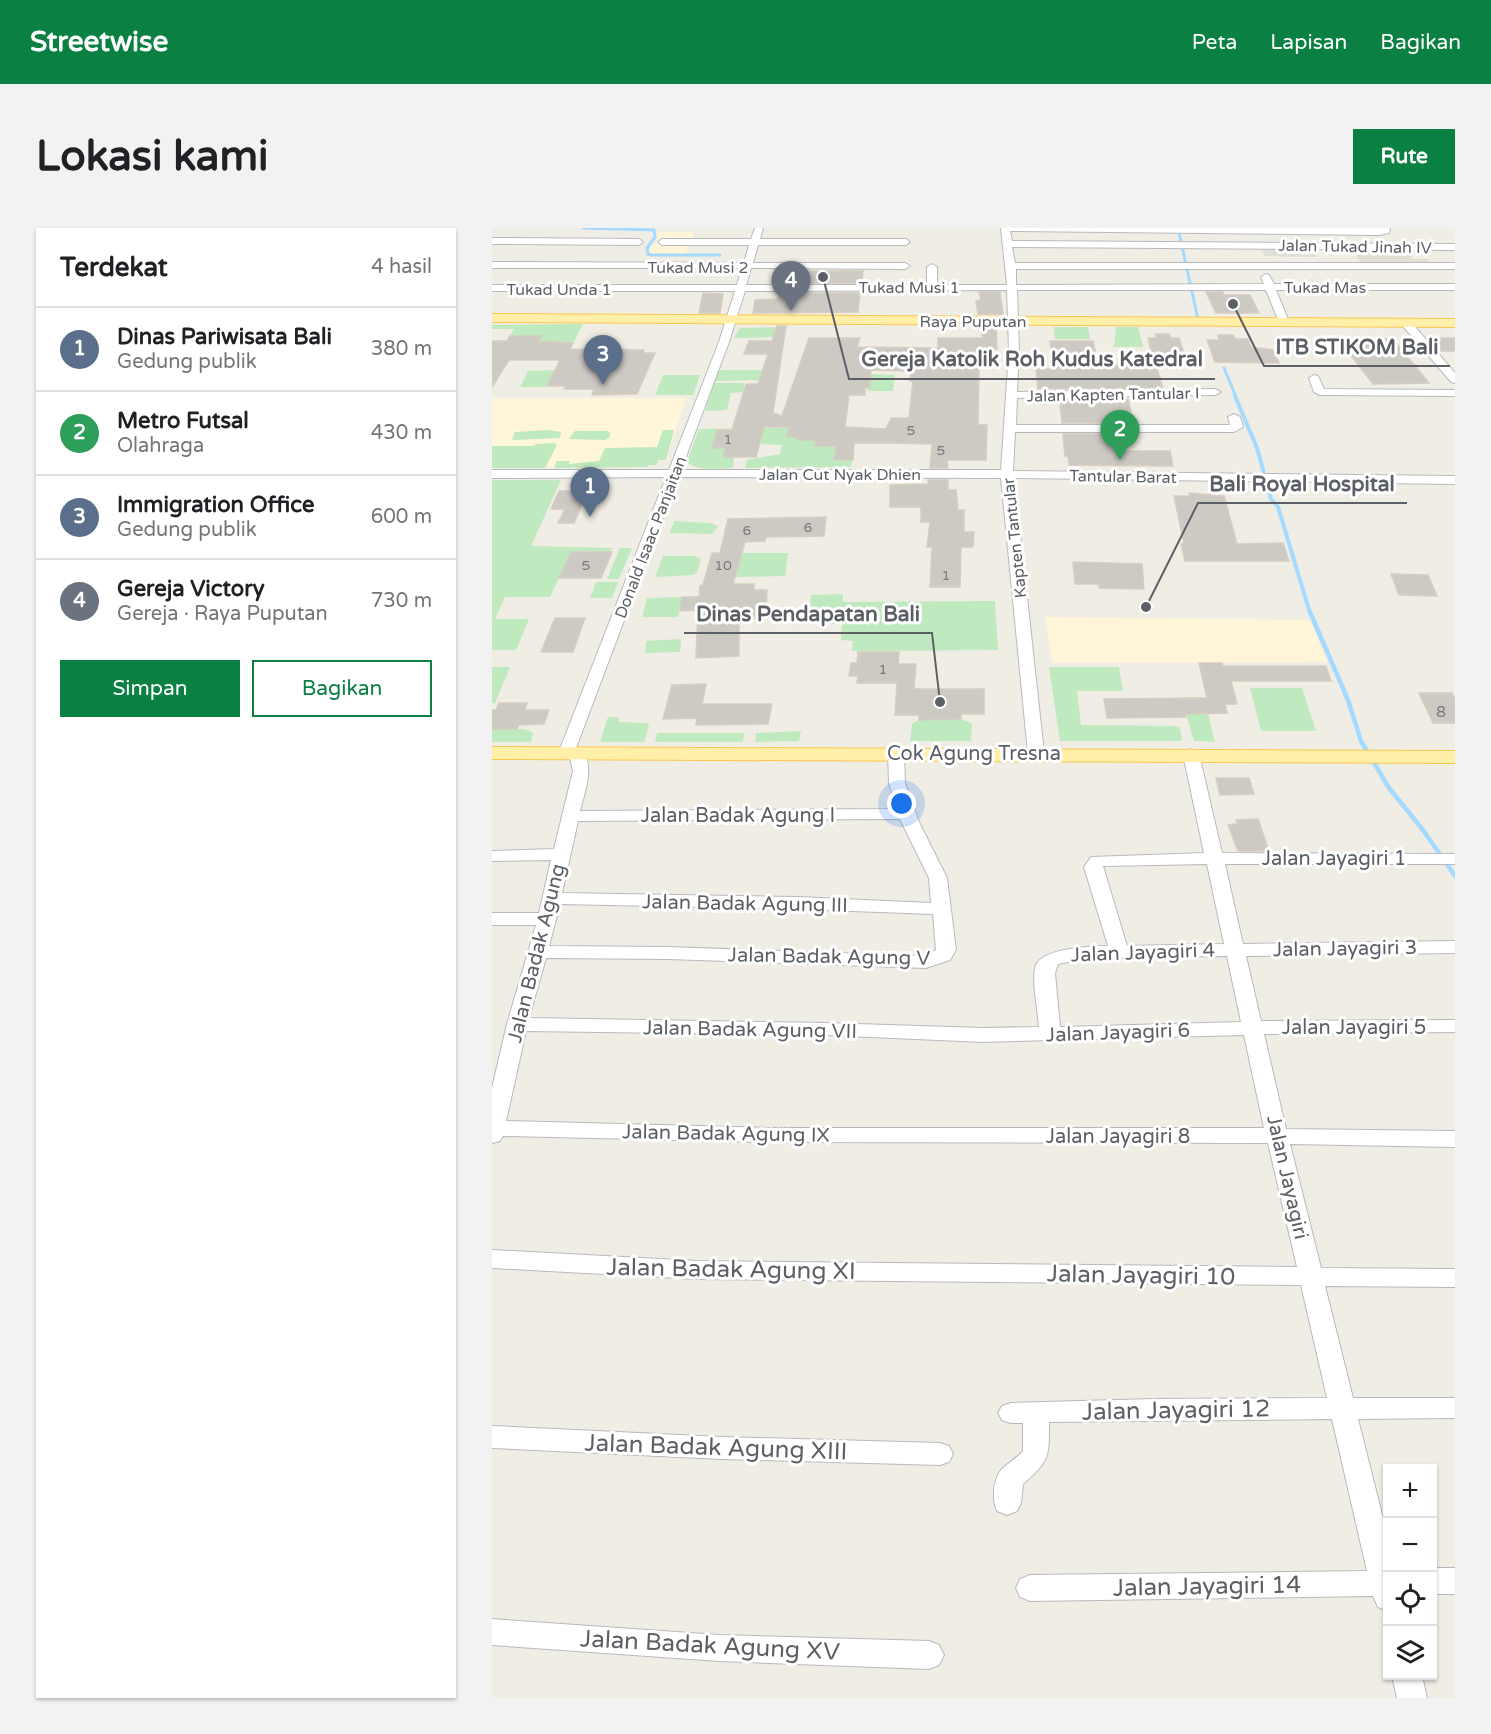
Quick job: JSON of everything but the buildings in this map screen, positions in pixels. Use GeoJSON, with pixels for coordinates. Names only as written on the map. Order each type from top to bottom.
{"type":"FeatureCollection","features":[{"type":"Feature","properties":{"kind":"main road","name":"Raya Puputan"},"geometry":{"type":"LineString","coordinates":[[492,318],[1455,323]]}},
{"type":"Feature","properties":{"kind":"main road","name":"Cok Agung Tresna"},"geometry":{"type":"LineString","coordinates":[[492,753],[574,759],[600,754],[896,753],[1455,757]]}},
{"type":"Feature","properties":{"kind":"street"},"geometry":{"type":"LineString","coordinates":[[493,242],[502,228]]}},
{"type":"Feature","properties":{"kind":"street","name":"Donald Isaac Panjaitan"},"geometry":{"type":"LineString","coordinates":[[574,759],[742,288],[759,228]]}},
{"type":"Feature","properties":{"kind":"street"},"geometry":{"type":"LineString","coordinates":[[903,287],[906,228]]}},
{"type":"Feature","properties":{"kind":"street"},"geometry":{"type":"LineString","coordinates":[[1005,228],[1379,232],[1386,231],[1386,228]]}},
{"type":"Feature","properties":{"kind":"street","name":"Kapten Tantular"},"geometry":{"type":"LineString","coordinates":[[1005,228],[1011,266],[1014,351],[1010,395],[1012,429],[1007,475],[1036,753]]}},
{"type":"Feature","properties":{"kind":"street"},"geometry":{"type":"LineString","coordinates":[[1250,231],[1261,266],[1284,322]]}},
{"type":"Feature","properties":{"kind":"street"},"geometry":{"type":"LineString","coordinates":[[493,242],[594,237],[639,242]]}},
{"type":"Feature","properties":{"kind":"street"},"geometry":{"type":"LineString","coordinates":[[662,242],[906,243]]}},
{"type":"Feature","properties":{"kind":"street","name":"Jalan Tukad Jinah IV"},"geometry":{"type":"LineString","coordinates":[[1007,244],[1455,247]]}},
{"type":"Feature","properties":{"kind":"street","name":"Tukad Musi 2"},"geometry":{"type":"LineString","coordinates":[[492,265],[905,266]]}},
{"type":"Feature","properties":{"kind":"street"},"geometry":{"type":"LineString","coordinates":[[1011,266],[1455,266]]}},
{"type":"Feature","properties":{"kind":"street"},"geometry":{"type":"LineString","coordinates":[[932,267],[932,287]]}},
{"type":"Feature","properties":{"kind":"street","name":"Tukad Mas"},"geometry":{"type":"LineString","coordinates":[[1145,287],[1455,287]]}},
{"type":"Feature","properties":{"kind":"street","name":"Tukad Musi 1"},"geometry":{"type":"LineString","coordinates":[[626,289],[1145,287]]}},
{"type":"Feature","properties":{"kind":"street","name":"Tukad Unda 1"},"geometry":{"type":"LineString","coordinates":[[492,288],[626,289]]}},
{"type":"Feature","properties":{"kind":"street"},"geometry":{"type":"LineString","coordinates":[[1406,323],[1455,380]]}},
{"type":"Feature","properties":{"kind":"street"},"geometry":{"type":"LineString","coordinates":[[1314,378],[1318,391],[1324,393],[1455,393]]}},
{"type":"Feature","properties":{"kind":"street","name":"Jalan Kapten Tantular I"},"geometry":{"type":"LineString","coordinates":[[1010,395],[1215,393]]}},
{"type":"Feature","properties":{"kind":"street"},"geometry":{"type":"LineString","coordinates":[[1012,429],[1236,422]]}},
{"type":"Feature","properties":{"kind":"street","name":"Jalan Cut Nyak Dhien"},"geometry":{"type":"LineString","coordinates":[[492,474],[1007,475]]}},
{"type":"Feature","properties":{"kind":"street","name":"Tantular Barat"},"geometry":{"type":"LineString","coordinates":[[1007,475],[1455,480]]}},
{"type":"Feature","properties":{"kind":"street","name":"Jalan Badak Agung V"},"geometry":{"type":"LineString","coordinates":[[538,952],[668,953],[926,962],[943,957],[946,950],[938,878],[907,814],[897,783],[896,753]]}},
{"type":"Feature","properties":{"kind":"street","name":"Jalan Jayagiri"},"geometry":{"type":"LineString","coordinates":[[1191,754],[1341,1408],[1383,1576]]}},
{"type":"Feature","properties":{"kind":"street","name":"Jalan Badak Agung"},"geometry":{"type":"LineString","coordinates":[[493,1132],[498,1079],[538,952],[570,816],[574,759]]}},
{"type":"Feature","properties":{"kind":"street","name":"Jalan Badak Agung I"},"geometry":{"type":"LineString","coordinates":[[570,816],[907,814]]}},
{"type":"Feature","properties":{"kind":"street"},"geometry":{"type":"LineString","coordinates":[[492,856],[561,854]]}},
{"type":"Feature","properties":{"kind":"street","name":"Jalan Jayagiri 1"},"geometry":{"type":"LineString","coordinates":[[1119,951],[1093,867],[1094,863],[1106,859],[1455,859]]}},
{"type":"Feature","properties":{"kind":"street","name":"Jalan Badak Agung III"},"geometry":{"type":"LineString","coordinates":[[551,898],[798,903],[940,909]]}},
{"type":"Feature","properties":{"kind":"street"},"geometry":{"type":"LineString","coordinates":[[492,920],[546,919]]}},
{"type":"Feature","properties":{"kind":"street","name":"Jalan Jayagiri 3"},"geometry":{"type":"LineString","coordinates":[[1235,949],[1455,947]]}},
{"type":"Feature","properties":{"kind":"street","name":"Jalan Jayagiri 4"},"geometry":{"type":"LineString","coordinates":[[1050,1034],[1045,973],[1046,965],[1052,959],[1089,952],[1235,949]]}},
{"type":"Feature","properties":{"kind":"street","name":"Jalan Badak Agung VII"},"geometry":{"type":"LineString","coordinates":[[517,1024],[825,1029],[983,1035]]}},
{"type":"Feature","properties":{"kind":"street","name":"Jalan Jayagiri 5"},"geometry":{"type":"LineString","coordinates":[[1253,1028],[1455,1026]]}},
{"type":"Feature","properties":{"kind":"street","name":"Jalan Jayagiri 6"},"geometry":{"type":"LineString","coordinates":[[983,1035],[1253,1028]]}},
{"type":"Feature","properties":{"kind":"street","name":"Jalan Badak Agung IX"},"geometry":{"type":"LineString","coordinates":[[493,1132],[958,1136]]}},
{"type":"Feature","properties":{"kind":"street","name":"Jalan Jayagiri 8"},"geometry":{"type":"LineString","coordinates":[[958,1136],[1278,1136],[1455,1139]]}},
{"type":"Feature","properties":{"kind":"street","name":"Jalan Badak Agung XI"},"geometry":{"type":"LineString","coordinates":[[492,1259],[697,1270],[970,1273]]}},
{"type":"Feature","properties":{"kind":"street","name":"Jalan Jayagiri 10"},"geometry":{"type":"LineString","coordinates":[[970,1273],[1455,1278]]}},
{"type":"Feature","properties":{"kind":"street","name":"Jalan Jayagiri 12"},"geometry":{"type":"LineString","coordinates":[[1007,1503],[1010,1479],[1028,1464],[1036,1451],[1024,1413],[1154,1409],[1455,1408]]}},
{"type":"Feature","properties":{"kind":"street","name":"Jalan Badak Agung XIII"},"geometry":{"type":"LineString","coordinates":[[492,1437],[722,1448],[940,1454]]}},
{"type":"Feature","properties":{"kind":"street"},"geometry":{"type":"LineString","coordinates":[[1437,1581],[1455,1581]]}},
{"type":"Feature","properties":{"kind":"street","name":"Jalan Jayagiri 14"},"geometry":{"type":"LineString","coordinates":[[1030,1588],[1383,1588]]}},
{"type":"Feature","properties":{"kind":"street","name":"Jalan Badak Agung XV"},"geometry":{"type":"LineString","coordinates":[[492,1632],[719,1648],[929,1656]]}},
{"type":"Feature","properties":{"kind":"street"},"geometry":{"type":"LineString","coordinates":[[1408,1680],[1412,1698]]}},
{"type":"Feature","properties":{"kind":"shaded area"},"geometry":{"type":"Polygon","coordinates":[[[658,232],[694,232],[686,254],[652,254],[649,251],[651,246],[658,242],[658,232]]]}},
{"type":"Feature","properties":{"kind":"shaded area"},"geometry":{"type":"Polygon","coordinates":[[[1261,247],[1313,248],[1317,257],[1265,256],[1261,247]]]}},
{"type":"Feature","properties":{"kind":"shaded area"},"geometry":{"type":"Polygon","coordinates":[[[1351,248],[1407,249],[1413,259],[1428,259],[1432,266],[1363,266],[1351,248]]]}},
{"type":"Feature","properties":{"kind":"shaded area"},"geometry":{"type":"Polygon","coordinates":[[[492,398],[686,398],[666,460],[658,460],[657,465],[647,467],[492,468],[492,398]]]}},
{"type":"Feature","properties":{"kind":"shaded area"},"geometry":{"type":"Polygon","coordinates":[[[1045,617],[1310,620],[1327,662],[1053,663],[1045,617]]]}},
{"type":"Feature","properties":{"kind":"green space"},"geometry":{"type":"Polygon","coordinates":[[[583,324],[573,343],[539,341],[541,336],[510,336],[514,329],[492,329],[492,325],[583,324]]]}},
{"type":"Feature","properties":{"kind":"green space"},"geometry":{"type":"Polygon","coordinates":[[[787,327],[782,337],[734,338],[740,328],[787,327]]]}},
{"type":"Feature","properties":{"kind":"green space"},"geometry":{"type":"Polygon","coordinates":[[[1054,327],[1088,327],[1090,339],[1055,339],[1054,327]]]}},
{"type":"Feature","properties":{"kind":"green space"},"geometry":{"type":"Polygon","coordinates":[[[1116,327],[1138,327],[1143,347],[1114,347],[1116,327]]]}},
{"type":"Feature","properties":{"kind":"green space"},"geometry":{"type":"Polygon","coordinates":[[[555,370],[547,387],[520,387],[528,371],[555,370]]]}},
{"type":"Feature","properties":{"kind":"green space"},"geometry":{"type":"Polygon","coordinates":[[[718,370],[763,370],[760,380],[715,381],[718,370]]]}},
{"type":"Feature","properties":{"kind":"green space"},"geometry":{"type":"Polygon","coordinates":[[[870,374],[895,375],[893,391],[868,391],[870,374]]]}},
{"type":"Feature","properties":{"kind":"green space"},"geometry":{"type":"Polygon","coordinates":[[[663,375],[700,375],[693,395],[655,395],[663,375]]]}},
{"type":"Feature","properties":{"kind":"green space"},"geometry":{"type":"Polygon","coordinates":[[[714,383],[744,383],[744,392],[731,393],[727,410],[705,411],[714,383]]]}},
{"type":"Feature","properties":{"kind":"green space"},"geometry":{"type":"Polygon","coordinates":[[[789,428],[787,437],[798,437],[798,440],[816,440],[815,446],[855,441],[851,467],[745,468],[747,460],[780,454],[782,445],[759,444],[743,430],[718,430],[712,448],[726,448],[723,457],[734,457],[733,468],[702,468],[687,462],[699,429],[789,428]]]}},
{"type":"Feature","properties":{"kind":"green space"},"geometry":{"type":"Polygon","coordinates":[[[548,430],[561,432],[560,438],[512,440],[515,432],[548,430]]]}},
{"type":"Feature","properties":{"kind":"green space"},"geometry":{"type":"Polygon","coordinates":[[[663,430],[674,430],[666,460],[658,460],[657,465],[554,468],[557,461],[570,461],[569,464],[599,461],[605,448],[657,447],[663,430]]]}},
{"type":"Feature","properties":{"kind":"green space"},"geometry":{"type":"Polygon","coordinates":[[[575,431],[608,431],[610,433],[609,438],[605,440],[569,439],[575,431]]]}},
{"type":"Feature","properties":{"kind":"green space"},"geometry":{"type":"Polygon","coordinates":[[[553,443],[557,445],[545,468],[492,468],[492,446],[534,446],[553,443]]]}},
{"type":"Feature","properties":{"kind":"green space"},"geometry":{"type":"Polygon","coordinates":[[[492,480],[561,480],[531,546],[612,548],[610,552],[571,552],[550,597],[505,597],[495,619],[529,619],[516,650],[492,650],[492,480]]]}},
{"type":"Feature","properties":{"kind":"green space"},"geometry":{"type":"Polygon","coordinates":[[[674,521],[710,523],[718,526],[712,534],[670,533],[674,521]]]}},
{"type":"Feature","properties":{"kind":"green space"},"geometry":{"type":"Polygon","coordinates":[[[620,548],[632,548],[619,579],[607,579],[620,548]]]}},
{"type":"Feature","properties":{"kind":"green space"},"geometry":{"type":"Polygon","coordinates":[[[741,553],[788,553],[785,576],[735,577],[741,553]]]}},
{"type":"Feature","properties":{"kind":"green space"},"geometry":{"type":"Polygon","coordinates":[[[663,556],[694,556],[701,559],[697,572],[693,575],[655,577],[663,556]]]}},
{"type":"Feature","properties":{"kind":"green space"},"geometry":{"type":"Polygon","coordinates":[[[596,582],[618,582],[612,598],[590,598],[596,582]]]}},
{"type":"Feature","properties":{"kind":"green space"},"geometry":{"type":"Polygon","coordinates":[[[843,594],[843,602],[995,601],[998,650],[852,651],[853,641],[841,640],[842,624],[809,624],[811,595],[843,594]]]}},
{"type":"Feature","properties":{"kind":"green space"},"geometry":{"type":"Polygon","coordinates":[[[682,597],[678,617],[642,617],[647,598],[682,597]]]}},
{"type":"Feature","properties":{"kind":"green space"},"geometry":{"type":"Polygon","coordinates":[[[681,639],[680,652],[645,653],[646,641],[681,639]]]}},
{"type":"Feature","properties":{"kind":"green space"},"geometry":{"type":"Polygon","coordinates":[[[492,667],[510,667],[495,703],[492,703],[492,667]]]}},
{"type":"Feature","properties":{"kind":"green space"},"geometry":{"type":"Polygon","coordinates":[[[1049,667],[1119,667],[1123,691],[1077,691],[1081,725],[1175,726],[1180,728],[1182,741],[1060,741],[1049,667]]]}},
{"type":"Feature","properties":{"kind":"green space"},"geometry":{"type":"Polygon","coordinates":[[[1250,688],[1302,688],[1316,731],[1261,731],[1250,688]]]}},
{"type":"Feature","properties":{"kind":"green space"},"geometry":{"type":"Polygon","coordinates":[[[1181,697],[1204,697],[1215,742],[1194,741],[1181,697]]]}},
{"type":"Feature","properties":{"kind":"green space"},"geometry":{"type":"Polygon","coordinates":[[[608,717],[619,717],[619,722],[649,725],[644,742],[600,742],[608,717]]]}},
{"type":"Feature","properties":{"kind":"green space"},"geometry":{"type":"Polygon","coordinates":[[[961,719],[972,724],[971,741],[910,741],[912,724],[919,720],[961,719]]]}},
{"type":"Feature","properties":{"kind":"green space"},"geometry":{"type":"Polygon","coordinates":[[[492,729],[525,729],[533,733],[531,742],[492,742],[492,729]]]}},
{"type":"Feature","properties":{"kind":"green space"},"geometry":{"type":"Polygon","coordinates":[[[801,731],[799,741],[755,742],[756,733],[801,731]]]}},
{"type":"Feature","properties":{"kind":"green space"},"geometry":{"type":"Polygon","coordinates":[[[657,733],[744,733],[743,742],[655,742],[657,733]]]}},
{"type":"Feature","properties":{"kind":"waterway"},"geometry":{"type":"LineString","coordinates":[[583,228],[654,230],[655,237],[647,248],[648,254],[651,255],[720,255]]}},
{"type":"Feature","properties":{"kind":"waterway"},"geometry":{"type":"LineString","coordinates":[[1178,228],[1199,324]]}},
{"type":"Feature","properties":{"kind":"waterway"},"geometry":{"type":"LineString","coordinates":[[1224,368],[1236,397]]}},
{"type":"Feature","properties":{"kind":"waterway"},"geometry":{"type":"LineString","coordinates":[[1235,396],[1257,448],[1271,499],[1278,507],[1310,613]]}},
{"type":"Feature","properties":{"kind":"waterway"},"geometry":{"type":"LineString","coordinates":[[1310,612],[1348,700],[1361,741],[1389,788],[1423,830],[1455,876]]}},
{"type":"Feature","properties":{"kind":"place","name":"Gereja Katolik Roh Kudus Katedral"},"geometry":{"type":"Point","coordinates":[823,277]}},
{"type":"Feature","properties":{"kind":"place","name":"ITB STIKOM Bali"},"geometry":{"type":"Point","coordinates":[1233,304]}},
{"type":"Feature","properties":{"kind":"place","name":"Gereja Victory"},"geometry":{"type":"Point","coordinates":[791,311]}},
{"type":"Feature","properties":{"kind":"place","name":"Immigration Office"},"geometry":{"type":"Point","coordinates":[603,385]}},
{"type":"Feature","properties":{"kind":"place","name":"Metro Futsal"},"geometry":{"type":"Point","coordinates":[1120,460]}},
{"type":"Feature","properties":{"kind":"place","name":"Dinas Pariwisata Bali"},"geometry":{"type":"Point","coordinates":[590,517]}},
{"type":"Feature","properties":{"kind":"place","name":"Bali Royal Hospital"},"geometry":{"type":"Point","coordinates":[1146,607]}},
{"type":"Feature","properties":{"kind":"place","name":"Dinas Pendapatan Bali"},"geometry":{"type":"Point","coordinates":[940,702]}}]}
